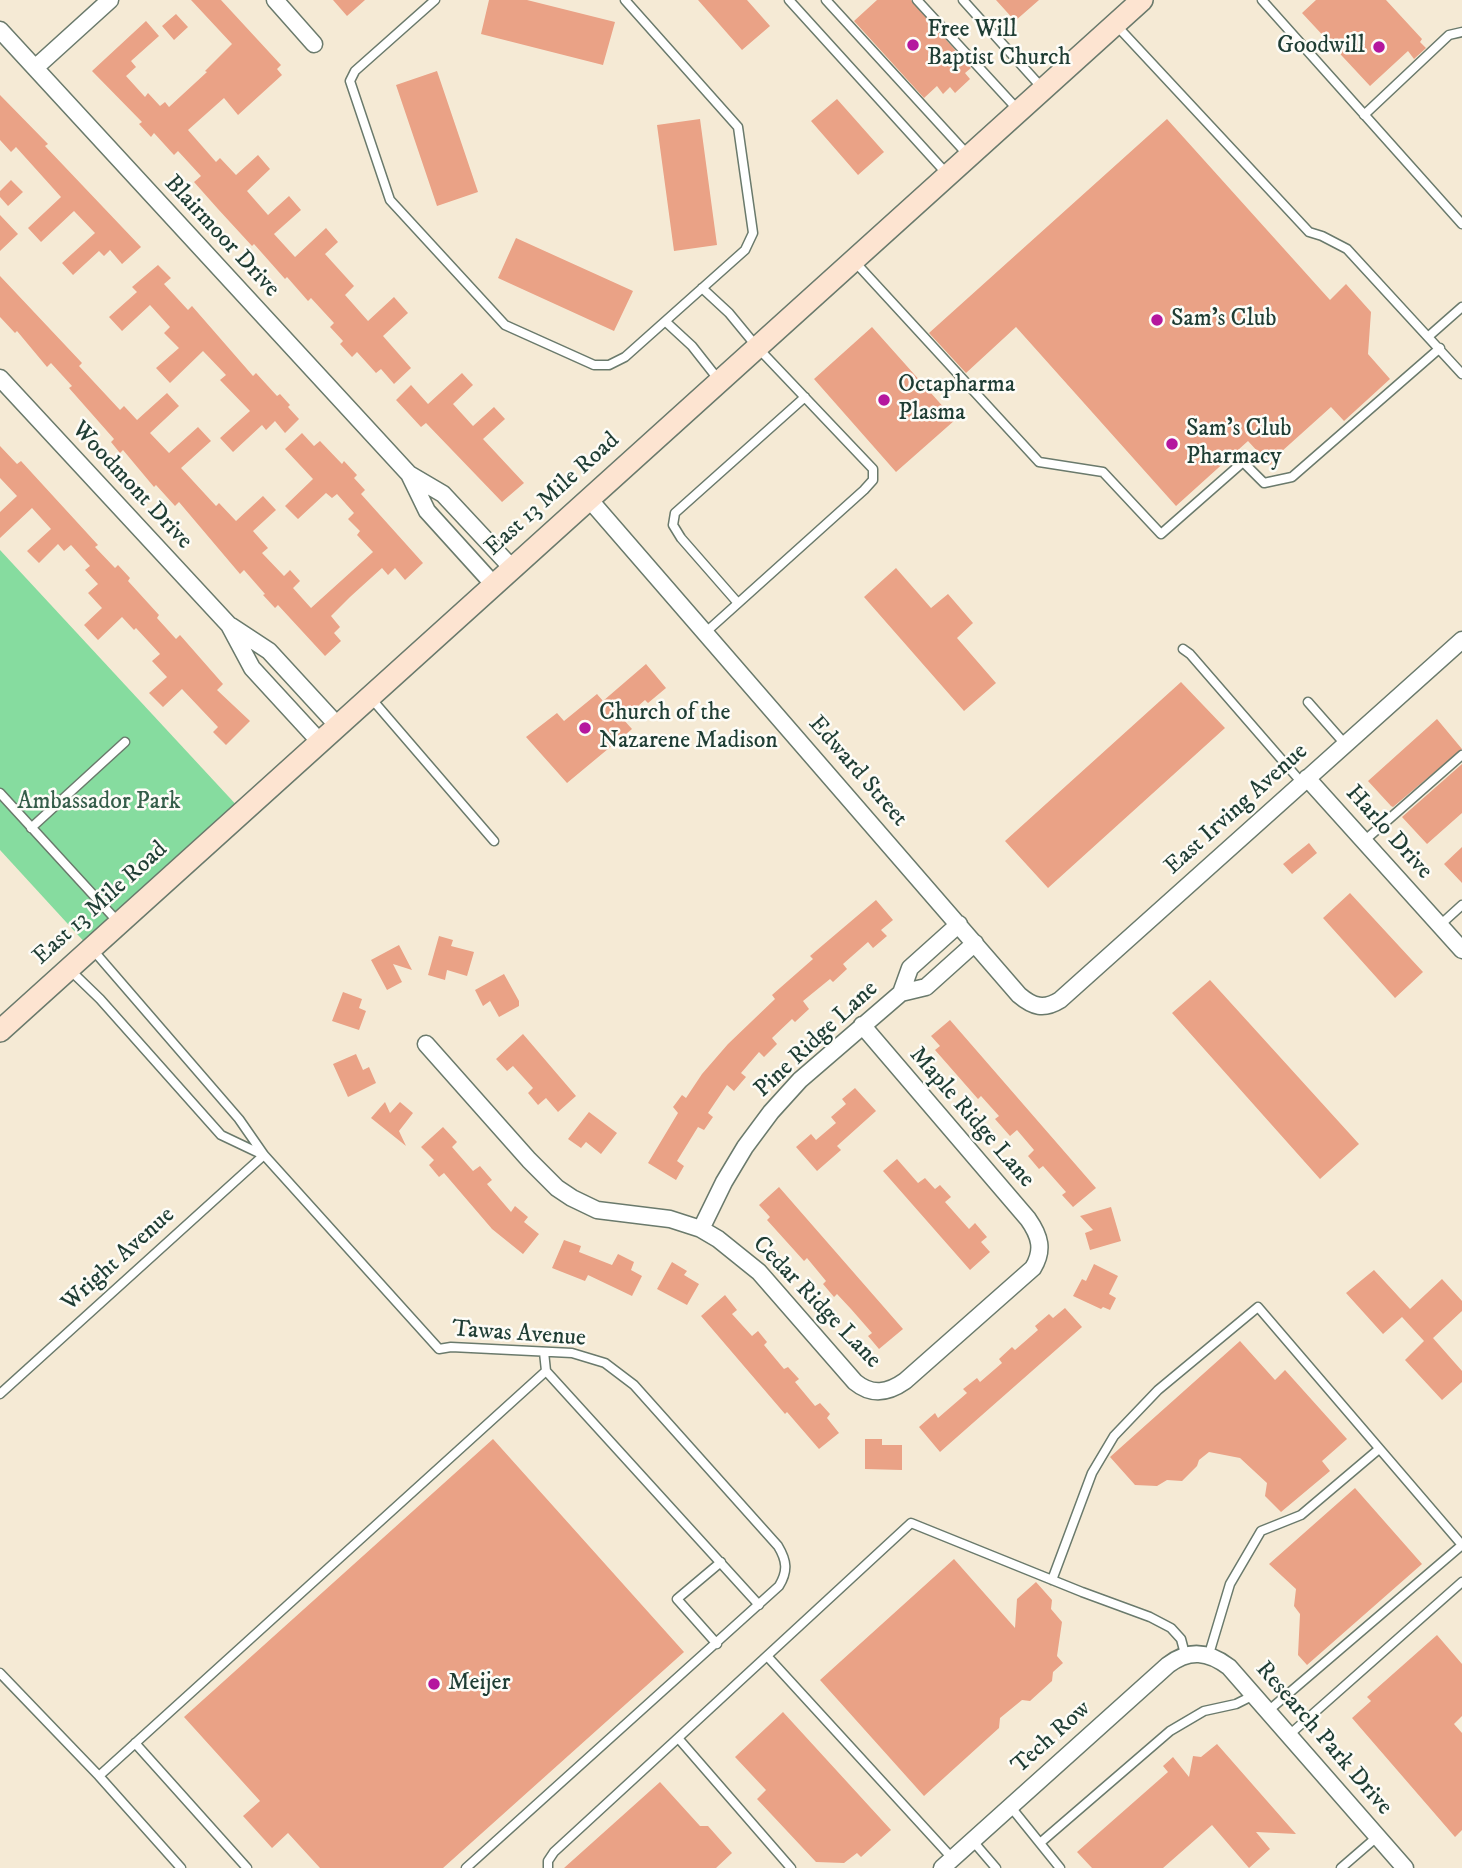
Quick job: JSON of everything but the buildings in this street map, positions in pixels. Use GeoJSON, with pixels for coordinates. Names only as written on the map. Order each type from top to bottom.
{"type":"FeatureCollection","features":[{"type":"Feature","properties":{"kind":"main road","name":"East 13 Mile Road"},"geometry":{"type":"LineString","coordinates":[[4,1022],[119,923],[1142,0]]}},
{"type":"Feature","properties":{"kind":"street"},"geometry":{"type":"LineString","coordinates":[[35,68],[110,0]]}},
{"type":"Feature","properties":{"kind":"street"},"geometry":{"type":"LineString","coordinates":[[275,0],[314,44]]}},
{"type":"Feature","properties":{"kind":"street","name":"Blairmoor Drive"},"geometry":{"type":"LineString","coordinates":[[0,30],[409,474],[443,495],[512,568]]}},
{"type":"Feature","properties":{"kind":"street","name":"Woodmont Drive"},"geometry":{"type":"LineString","coordinates":[[0,378],[229,625],[269,651],[338,726]]}},
{"type":"Feature","properties":{"kind":"street","name":"Blairmoor Drive"},"geometry":{"type":"LineString","coordinates":[[409,474],[427,511],[494,585]]}},
{"type":"Feature","properties":{"kind":"street","name":"Edward Street"},"geometry":{"type":"LineString","coordinates":[[589,499],[1020,995],[1039,1007]]}},
{"type":"Feature","properties":{"kind":"street","name":"Woodmont Drive"},"geometry":{"type":"LineString","coordinates":[[229,625],[252,668],[320,742]]}},
{"type":"Feature","properties":{"kind":"street","name":"East Irving Avenue"},"geometry":{"type":"LineString","coordinates":[[1039,1007],[1060,1000],[1462,640]]}},
{"type":"Feature","properties":{"kind":"street","name":"Harlo Drive"},"geometry":{"type":"LineString","coordinates":[[1304,780],[1364,841],[1462,950]]}},
{"type":"Feature","properties":{"kind":"street","name":"Pine Ridge Lane"},"geometry":{"type":"LineString","coordinates":[[901,993],[910,968],[959,924]]}},
{"type":"Feature","properties":{"kind":"street","name":"Pine Ridge Lane"},"geometry":{"type":"LineString","coordinates":[[701,1229],[734,1163],[764,1120],[800,1080],[901,993],[926,987],[975,943]]}},
{"type":"Feature","properties":{"kind":"street","name":"Maple Ridge Lane"},"geometry":{"type":"LineString","coordinates":[[862,1025],[1028,1219],[1040,1243],[1038,1260],[1013,1286],[905,1381],[883,1392],[872,1391]]}},
{"type":"Feature","properties":{"kind":"street","name":"Cedar Ridge Lane"},"geometry":{"type":"LineString","coordinates":[[426,1044],[529,1160],[572,1199],[597,1210],[670,1219],[701,1229],[731,1248],[752,1266],[847,1373],[863,1388],[872,1391]]}},
{"type":"Feature","properties":{"kind":"street","name":"Research Park Drive"},"geometry":{"type":"LineString","coordinates":[[1198,1654],[1229,1667],[1405,1868]]}},
{"type":"Feature","properties":{"kind":"street","name":"Tech Row"},"geometry":{"type":"LineString","coordinates":[[947,1863],[1168,1665],[1198,1654]]}},
{"type":"Feature","properties":{"kind":"lane"},"geometry":{"type":"LineString","coordinates":[[435,0],[355,71],[350,81],[390,200],[505,325],[600,366],[617,363],[666,322],[745,250],[753,233],[738,127],[625,0]]}},
{"type":"Feature","properties":{"kind":"lane"},"geometry":{"type":"LineString","coordinates":[[789,0],[947,174]]}},
{"type":"Feature","properties":{"kind":"lane"},"geometry":{"type":"LineString","coordinates":[[826,0],[969,156]]}},
{"type":"Feature","properties":{"kind":"lane"},"geometry":{"type":"LineString","coordinates":[[917,0],[1019,111]]}},
{"type":"Feature","properties":{"kind":"lane"},"geometry":{"type":"LineString","coordinates":[[963,0],[1043,89]]}},
{"type":"Feature","properties":{"kind":"lane"},"geometry":{"type":"LineString","coordinates":[[1262,0],[1462,224]]}},
{"type":"Feature","properties":{"kind":"lane"},"geometry":{"type":"LineString","coordinates":[[1115,24],[1308,232],[1347,249],[1462,374]]}},
{"type":"Feature","properties":{"kind":"lane"},"geometry":{"type":"LineString","coordinates":[[1364,115],[1449,35],[1462,32]]}},
{"type":"Feature","properties":{"kind":"lane"},"geometry":{"type":"LineString","coordinates":[[853,260],[1039,462],[1103,472],[1161,534],[1243,462],[1264,483],[1292,477],[1440,348]]}},
{"type":"Feature","properties":{"kind":"lane"},"geometry":{"type":"LineString","coordinates":[[702,288],[729,313],[757,347],[873,469],[873,480],[864,490],[706,632]]}},
{"type":"Feature","properties":{"kind":"lane"},"geometry":{"type":"LineString","coordinates":[[1429,336],[1462,307]]}},
{"type":"Feature","properties":{"kind":"lane"},"geometry":{"type":"LineString","coordinates":[[666,322],[692,346],[719,381]]}},
{"type":"Feature","properties":{"kind":"lane"},"geometry":{"type":"LineString","coordinates":[[737,602],[681,538],[673,525],[675,513],[805,397]]}},
{"type":"Feature","properties":{"kind":"lane"},"geometry":{"type":"LineString","coordinates":[[1182,649],[1190,654],[1304,780]]}},
{"type":"Feature","properties":{"kind":"lane"},"geometry":{"type":"LineString","coordinates":[[370,697],[494,841]]}},
{"type":"Feature","properties":{"kind":"lane"},"geometry":{"type":"LineString","coordinates":[[1308,702],[1345,744]]}},
{"type":"Feature","properties":{"kind":"lane"},"geometry":{"type":"LineString","coordinates":[[31,828],[125,742]]}},
{"type":"Feature","properties":{"kind":"lane"},"geometry":{"type":"LineString","coordinates":[[1364,841],[1462,755]]}},
{"type":"Feature","properties":{"kind":"lane"},"geometry":{"type":"LineString","coordinates":[[0,793],[119,923]]}},
{"type":"Feature","properties":{"kind":"lane"},"geometry":{"type":"LineString","coordinates":[[1440,925],[1462,905]]}},
{"type":"Feature","properties":{"kind":"lane","name":"Tawas Avenue"},"geometry":{"type":"LineString","coordinates":[[91,948],[239,1119],[264,1155],[439,1349],[451,1347],[589,1357],[605,1363],[634,1385],[784,1556],[785,1577],[759,1605]]}},
{"type":"Feature","properties":{"kind":"lane","name":"Tawas Avenue"},"geometry":{"type":"LineString","coordinates":[[68,968],[100,999],[221,1135],[264,1155]]}},
{"type":"Feature","properties":{"kind":"lane","name":"Wright Avenue"},"geometry":{"type":"LineString","coordinates":[[0,1394],[264,1155]]}},
{"type":"Feature","properties":{"kind":"lane"},"geometry":{"type":"LineString","coordinates":[[1052,1580],[1092,1473],[1114,1436],[1158,1390],[1258,1307],[1462,1545],[1268,1711]]}},
{"type":"Feature","properties":{"kind":"lane"},"geometry":{"type":"LineString","coordinates":[[466,1868],[759,1605],[546,1371],[544,1352]]}},
{"type":"Feature","properties":{"kind":"lane"},"geometry":{"type":"LineString","coordinates":[[99,1776],[546,1371]]}},
{"type":"Feature","properties":{"kind":"lane"},"geometry":{"type":"LineString","coordinates":[[548,1868],[548,1861],[554,1852],[911,1523],[1150,1617],[1171,1628],[1198,1654],[1230,1584],[1261,1531],[1301,1515],[1379,1449]]}},
{"type":"Feature","properties":{"kind":"lane"},"geometry":{"type":"LineString","coordinates":[[717,1644],[677,1599],[721,1562]]}},
{"type":"Feature","properties":{"kind":"lane"},"geometry":{"type":"LineString","coordinates":[[1289,1735],[1462,1582]]}},
{"type":"Feature","properties":{"kind":"lane"},"geometry":{"type":"LineString","coordinates":[[767,1656],[947,1863]]}},
{"type":"Feature","properties":{"kind":"lane"},"geometry":{"type":"LineString","coordinates":[[0,1673],[99,1776],[181,1868]]}},
{"type":"Feature","properties":{"kind":"lane"},"geometry":{"type":"LineString","coordinates":[[1040,1843],[1170,1731],[1204,1712],[1236,1704],[1254,1695]]}},
{"type":"Feature","properties":{"kind":"lane"},"geometry":{"type":"LineString","coordinates":[[678,1738],[791,1868]]}},
{"type":"Feature","properties":{"kind":"lane"},"geometry":{"type":"LineString","coordinates":[[135,1743],[247,1868]]}},
{"type":"Feature","properties":{"kind":"lane"},"geometry":{"type":"LineString","coordinates":[[1010,1806],[1060,1868]]}},
{"type":"Feature","properties":{"kind":"lane"},"geometry":{"type":"LineString","coordinates":[[1341,1868],[1378,1836]]}},
{"type":"Feature","properties":{"kind":"lane"},"geometry":{"type":"LineString","coordinates":[[972,1840],[996,1868]]}},
{"type":"Feature","properties":{"kind":"green space","name":"Ambassador Park"},"geometry":{"type":"Polygon","coordinates":[[[0,550],[241,810],[89,947],[0,850],[0,550]]]}},
{"type":"Feature","properties":{"kind":"place","name":"Free Will Baptist Church"},"geometry":{"type":"Point","coordinates":[913,45]}},
{"type":"Feature","properties":{"kind":"place","name":"Goodwill"},"geometry":{"type":"Point","coordinates":[1379,47]}},
{"type":"Feature","properties":{"kind":"place","name":"Sam's Club"},"geometry":{"type":"Point","coordinates":[1157,320]}},
{"type":"Feature","properties":{"kind":"place","name":"Octapharma Plasma"},"geometry":{"type":"Point","coordinates":[884,400]}},
{"type":"Feature","properties":{"kind":"place","name":"Sam's Club Pharmacy"},"geometry":{"type":"Point","coordinates":[1172,444]}},
{"type":"Feature","properties":{"kind":"place","name":"Church of the Nazarene Madison"},"geometry":{"type":"Point","coordinates":[585,728]}},
{"type":"Feature","properties":{"kind":"place","name":"Meijer"},"geometry":{"type":"Point","coordinates":[434,1684]}}]}
